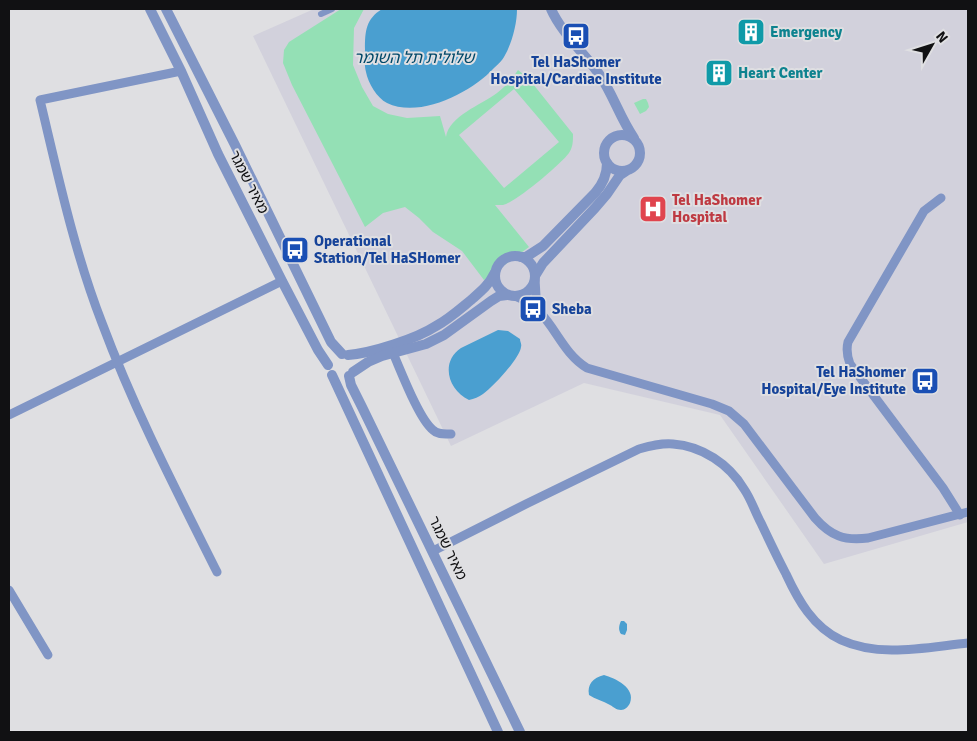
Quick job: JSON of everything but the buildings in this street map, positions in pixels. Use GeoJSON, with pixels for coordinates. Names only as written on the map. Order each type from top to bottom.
{"type":"FeatureCollection","features":[{"type":"Feature","properties":{"kind":"street","name":"מאיר שמגר"},"geometry":{"type":"LineString","coordinates":[[150,9],[218,154],[282,281],[330,370],[498,732]]}},
{"type":"Feature","properties":{"kind":"street","name":"מאיר שמגר"},"geometry":{"type":"LineString","coordinates":[[166,9],[171,14],[331,342],[345,355]]}},
{"type":"Feature","properties":{"kind":"street"},"geometry":{"type":"LineString","coordinates":[[321,14],[332,9]]}},
{"type":"Feature","properties":{"kind":"street"},"geometry":{"type":"LineString","coordinates":[[551,9],[606,84],[617,108],[640,147],[640,158],[634,166],[620,175],[602,201],[543,263],[530,289],[526,293],[499,296],[444,335],[426,344],[368,362],[342,379],[335,378],[330,370],[331,358],[334,356],[368,352],[408,339],[436,327],[458,311],[492,280],[498,264],[503,259],[508,256],[526,257],[544,246],[595,193],[603,182],[607,170],[604,153],[607,142],[611,138],[623,134],[634,138]]}},
{"type":"Feature","properties":{"kind":"street"},"geometry":{"type":"LineString","coordinates":[[181,72],[40,100],[73,237],[102,323],[152,442],[217,572]]}},
{"type":"Feature","properties":{"kind":"street"},"geometry":{"type":"LineString","coordinates":[[611,138],[616,127],[617,108]]}},
{"type":"Feature","properties":{"kind":"street"},"geometry":{"type":"LineString","coordinates":[[218,154],[235,145]]}},
{"type":"Feature","properties":{"kind":"street"},"geometry":{"type":"LineString","coordinates":[[607,163],[615,170],[626,171]]}},
{"type":"Feature","properties":{"kind":"street"},"geometry":{"type":"LineString","coordinates":[[494,274],[498,288],[503,293],[532,304],[573,356],[587,368],[712,404],[729,411],[752,434],[824,528],[835,535],[857,540],[964,514],[850,364],[846,349],[848,342],[924,211],[941,198]]}},
{"type":"Feature","properties":{"kind":"street"},"geometry":{"type":"LineString","coordinates":[[521,257],[527,260],[534,270],[536,296],[544,317]]}},
{"type":"Feature","properties":{"kind":"street"},"geometry":{"type":"LineString","coordinates":[[9,415],[282,281]]}},
{"type":"Feature","properties":{"kind":"street"},"geometry":{"type":"LineString","coordinates":[[393,353],[417,407],[427,424],[440,434],[451,434]]}},
{"type":"Feature","properties":{"kind":"street"},"geometry":{"type":"LineString","coordinates":[[345,355],[353,363],[351,374]]}},
{"type":"Feature","properties":{"kind":"street","name":"מאיר שמגר"},"geometry":{"type":"LineString","coordinates":[[351,374],[351,385],[520,732]]}},
{"type":"Feature","properties":{"kind":"street"},"geometry":{"type":"LineString","coordinates":[[433,551],[639,449],[656,445],[680,445],[702,451],[719,461],[732,473],[744,488],[801,604],[813,619],[839,639],[875,650],[968,643]]}},
{"type":"Feature","properties":{"kind":"street"},"geometry":{"type":"LineString","coordinates":[[9,590],[48,655]]}},
{"type":"Feature","properties":{"kind":"shaded area","name":"Tel HaShomer Hospital"},"geometry":{"type":"Polygon","coordinates":[[[314,9],[968,9],[968,522],[824,564],[720,415],[584,383],[451,446],[253,36],[314,9]]]}},
{"type":"Feature","properties":{"kind":"green space"},"geometry":{"type":"Polygon","coordinates":[[[341,9],[364,9],[354,28],[353,65],[362,87],[373,106],[388,114],[407,118],[440,116],[446,137],[448,130],[459,117],[497,93],[518,70],[529,79],[573,134],[570,151],[557,165],[517,198],[503,205],[495,205],[529,247],[484,280],[462,251],[433,232],[405,207],[383,213],[365,227],[292,85],[283,63],[284,50],[289,42],[341,9]],[[514,89],[459,135],[504,188],[559,142],[514,89]]]}},
{"type":"Feature","properties":{"kind":"green space"},"geometry":{"type":"Polygon","coordinates":[[[646,99],[649,107],[640,114],[634,103],[646,99]]]}},
{"type":"Feature","properties":{"kind":"water","name":"שלולית תל השומר"},"geometry":{"type":"Polygon","coordinates":[[[382,9],[517,9],[512,40],[507,52],[498,64],[473,86],[459,94],[430,105],[415,108],[400,107],[383,101],[374,90],[367,76],[365,69],[366,31],[370,21],[382,9]]]}},
{"type":"Feature","properties":{"kind":"water"},"geometry":{"type":"Polygon","coordinates":[[[498,330],[508,331],[520,339],[521,346],[519,352],[511,365],[493,385],[481,395],[469,400],[456,390],[452,383],[449,376],[450,361],[461,348],[498,330]]]}},
{"type":"Feature","properties":{"kind":"water"},"geometry":{"type":"Polygon","coordinates":[[[621,621],[627,624],[625,635],[619,631],[621,621]]]}},
{"type":"Feature","properties":{"kind":"water"},"geometry":{"type":"Polygon","coordinates":[[[604,675],[619,681],[627,688],[631,698],[630,703],[625,709],[618,710],[589,695],[589,688],[592,682],[604,675]]]}},
{"type":"Feature","properties":{"kind":"place","name":"Emergency"},"geometry":{"type":"Point","coordinates":[751,32]}},
{"type":"Feature","properties":{"kind":"place","name":"Tel HaShomer Hospital/Cardiac Institute"},"geometry":{"type":"Point","coordinates":[576,36]}},
{"type":"Feature","properties":{"kind":"place","name":"Heart Center"},"geometry":{"type":"Point","coordinates":[719,73]}},
{"type":"Feature","properties":{"kind":"place","name":"Tel HaShomer Hospital"},"geometry":{"type":"Point","coordinates":[653,209]}},
{"type":"Feature","properties":{"kind":"place","name":"Operational Station/Tel HaSHomer"},"geometry":{"type":"Point","coordinates":[295,250]}},
{"type":"Feature","properties":{"kind":"place","name":"Sheba"},"geometry":{"type":"Point","coordinates":[533,309]}},
{"type":"Feature","properties":{"kind":"place","name":"Tel HaShomer Hospital/Eye Institute"},"geometry":{"type":"Point","coordinates":[925,381]}}]}
